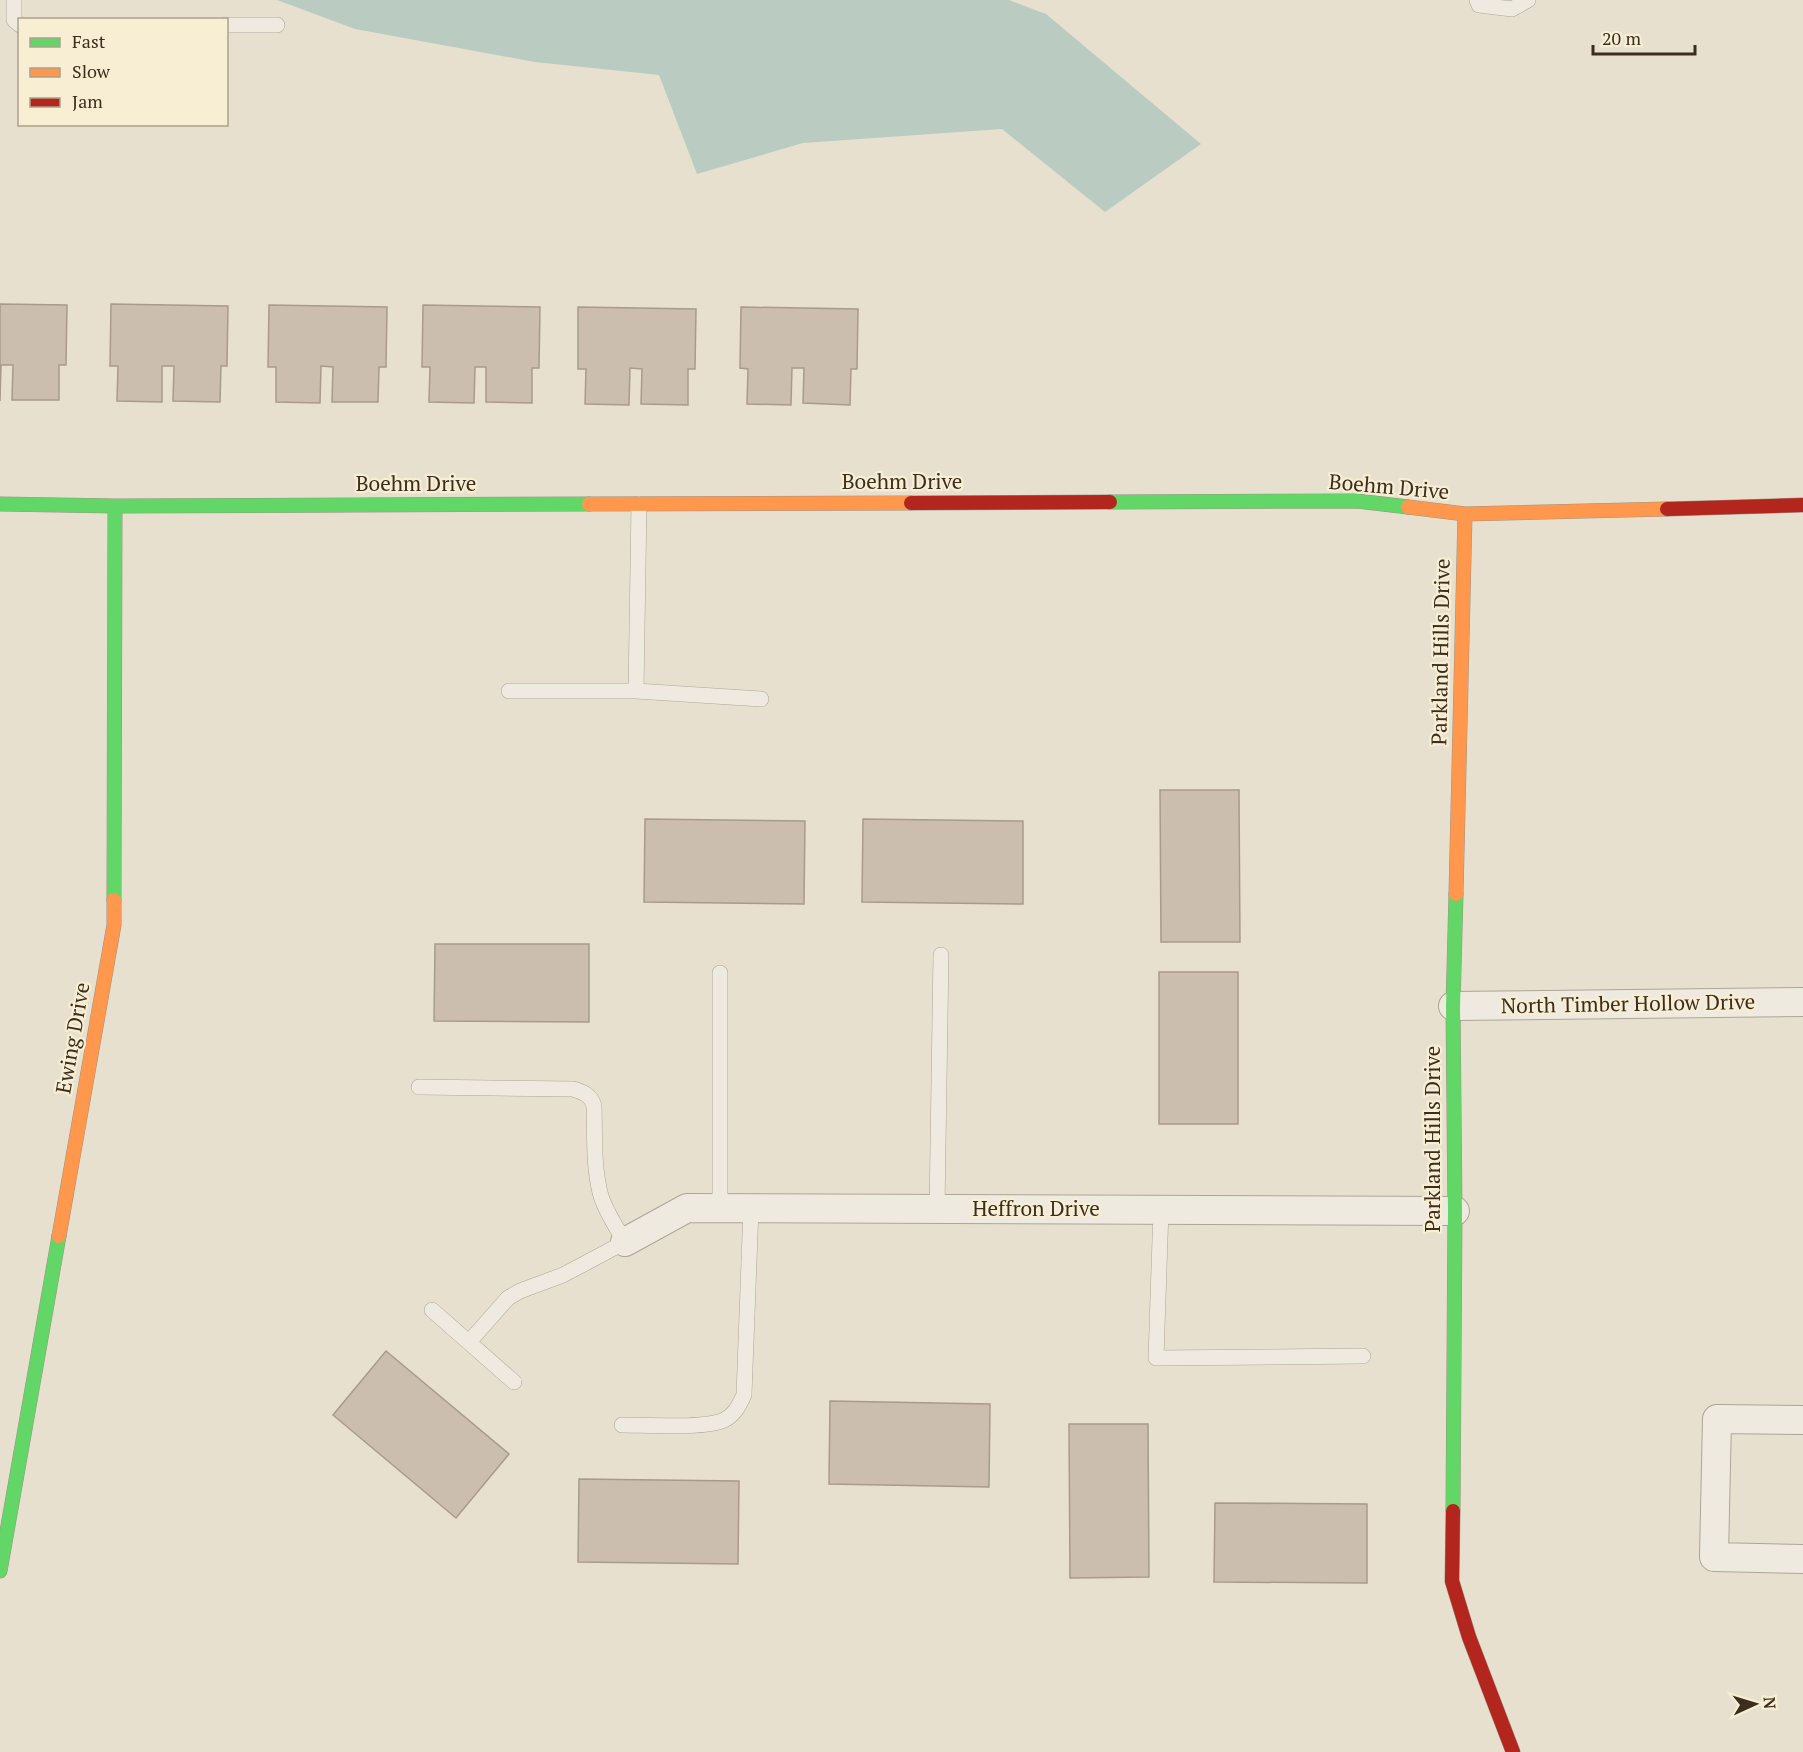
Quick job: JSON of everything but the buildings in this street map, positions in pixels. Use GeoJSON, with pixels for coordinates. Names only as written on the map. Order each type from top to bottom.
{"type":"FeatureCollection","features":[{"type":"Feature","properties":{"kind":"street","name":"Boehm Drive"},"geometry":{"type":"LineString","coordinates":[[0,504],[115,506],[1357,501],[1466,514],[1803,504]]}},
{"type":"Feature","properties":{"kind":"street","name":"Ewing Drive"},"geometry":{"type":"LineString","coordinates":[[0,1571],[114,925],[115,506]]}},
{"type":"Feature","properties":{"kind":"street","name":"Parkland Hills Drive"},"geometry":{"type":"LineString","coordinates":[[1466,514],[1453,1006],[1455,1210],[1452,1581],[1469,1638],[1513,1752]]}},
{"type":"Feature","properties":{"kind":"street","name":"North Timber Hollow Drive"},"geometry":{"type":"LineString","coordinates":[[1453,1006],[1803,1002]]}},
{"type":"Feature","properties":{"kind":"street","name":"Heffron Drive"},"geometry":{"type":"LineString","coordinates":[[625,1242],[687,1208],[1455,1210]]}},
{"type":"Feature","properties":{"kind":"street"},"geometry":{"type":"LineString","coordinates":[[1803,1420],[1717,1419],[1714,1557],[1803,1559]]}},
{"type":"Feature","properties":{"kind":"lane"},"geometry":{"type":"LineString","coordinates":[[14,0],[14,20],[18,23]]}},
{"type":"Feature","properties":{"kind":"lane"},"geometry":{"type":"LineString","coordinates":[[1477,0],[1479,5],[1512,9],[1528,0]]}},
{"type":"Feature","properties":{"kind":"lane"},"geometry":{"type":"LineString","coordinates":[[228,25],[277,25]]}},
{"type":"Feature","properties":{"kind":"lane"},"geometry":{"type":"LineString","coordinates":[[636,691],[639,504]]}},
{"type":"Feature","properties":{"kind":"lane"},"geometry":{"type":"LineString","coordinates":[[509,691],[636,691],[761,699]]}},
{"type":"Feature","properties":{"kind":"lane"},"geometry":{"type":"LineString","coordinates":[[937,1209],[941,955]]}},
{"type":"Feature","properties":{"kind":"lane"},"geometry":{"type":"LineString","coordinates":[[720,973],[720,1208]]}},
{"type":"Feature","properties":{"kind":"lane"},"geometry":{"type":"LineString","coordinates":[[419,1087],[573,1089],[592,1099],[597,1176],[601,1194],[625,1242],[563,1275],[520,1290],[508,1298],[469,1342]]}},
{"type":"Feature","properties":{"kind":"lane"},"geometry":{"type":"LineString","coordinates":[[622,1425],[709,1424],[725,1419],[737,1410],[744,1395],[751,1208]]}},
{"type":"Feature","properties":{"kind":"lane"},"geometry":{"type":"LineString","coordinates":[[1161,1209],[1156,1358],[1363,1356]]}},
{"type":"Feature","properties":{"kind":"lane"},"geometry":{"type":"LineString","coordinates":[[432,1310],[514,1382]]}},
{"type":"Feature","properties":{"kind":"shaded area"},"geometry":{"type":"Polygon","coordinates":[[[277,0],[1009,0],[1046,14],[1201,144],[1105,212],[1002,129],[803,143],[697,174],[659,75],[535,62],[355,29],[277,0]]]}},
{"type":"Feature","properties":{"kind":"traffic: fast"},"geometry":{"type":"LineString","coordinates":[[1110,502],[1357,501],[1408,507]]}},
{"type":"Feature","properties":{"kind":"traffic: fast"},"geometry":{"type":"LineString","coordinates":[[0,504],[115,506],[589,504]]}},
{"type":"Feature","properties":{"kind":"traffic: fast"},"geometry":{"type":"LineString","coordinates":[[114,900],[115,506]]}},
{"type":"Feature","properties":{"kind":"traffic: fast"},"geometry":{"type":"LineString","coordinates":[[1453,1511],[1455,1211],[1453,1006],[1456,894]]}},
{"type":"Feature","properties":{"kind":"traffic: fast"},"geometry":{"type":"LineString","coordinates":[[0,1571],[59,1236]]}},
{"type":"Feature","properties":{"kind":"traffic: slow"},"geometry":{"type":"LineString","coordinates":[[589,504],[911,503]]}},
{"type":"Feature","properties":{"kind":"traffic: slow"},"geometry":{"type":"LineString","coordinates":[[1408,507],[1465,514],[1667,509]]}},
{"type":"Feature","properties":{"kind":"traffic: slow"},"geometry":{"type":"LineString","coordinates":[[1456,894],[1465,514]]}},
{"type":"Feature","properties":{"kind":"traffic: slow"},"geometry":{"type":"LineString","coordinates":[[59,1236],[114,925],[114,900]]}},
{"type":"Feature","properties":{"kind":"traffic: jam"},"geometry":{"type":"LineString","coordinates":[[911,503],[1110,502]]}},
{"type":"Feature","properties":{"kind":"traffic: jam"},"geometry":{"type":"LineString","coordinates":[[1667,509],[1803,505]]}},
{"type":"Feature","properties":{"kind":"traffic: jam"},"geometry":{"type":"LineString","coordinates":[[1453,1511],[1452,1581],[1469,1637],[1513,1752]]}}]}
